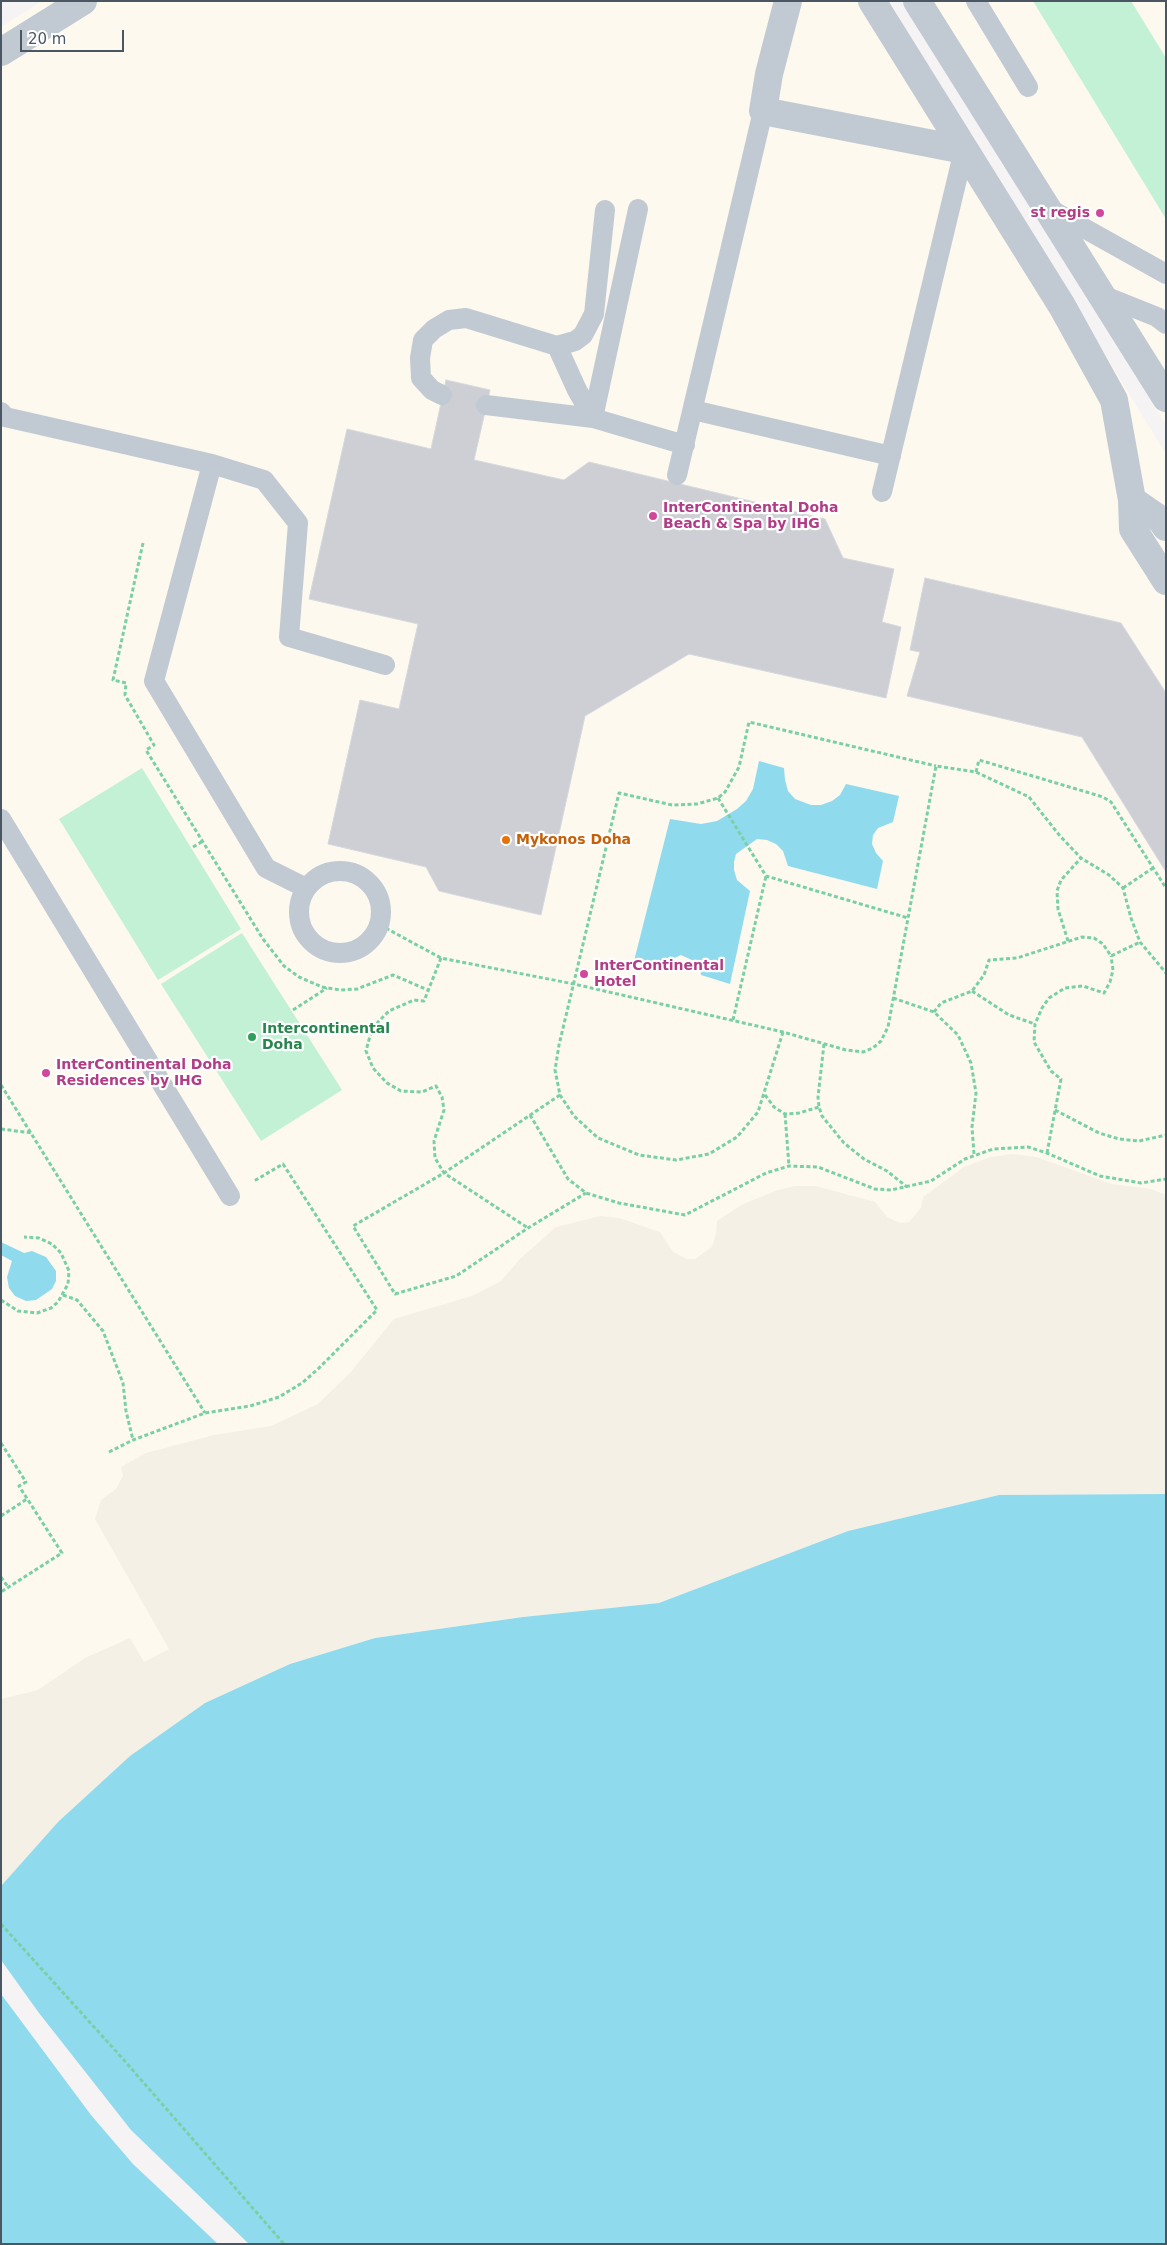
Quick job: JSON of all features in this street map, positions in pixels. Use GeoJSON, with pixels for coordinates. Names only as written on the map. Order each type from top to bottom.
{"type":"FeatureCollection","features":[{"type":"Feature","properties":{"kind":"street"},"geometry":{"type":"LineString","coordinates":[[788,1],[769,74],[763,111],[964,150]]}},
{"type":"Feature","properties":{"kind":"street"},"geometry":{"type":"LineString","coordinates":[[872,1],[1062,306],[1114,400],[1132,500],[1132,529],[1166,581]]}},
{"type":"Feature","properties":{"kind":"street"},"geometry":{"type":"LineString","coordinates":[[917,1],[1166,398]]}},
{"type":"Feature","properties":{"kind":"street"},"geometry":{"type":"LineString","coordinates":[[1,52],[75,3]]}},
{"type":"Feature","properties":{"kind":"street"},"geometry":{"type":"LineString","coordinates":[[1132,500],[1161,520],[1166,527]]}},
{"type":"Feature","properties":{"kind":"lane"},"geometry":{"type":"LineString","coordinates":[[976,1],[1028,87]]}},
{"type":"Feature","properties":{"kind":"lane"},"geometry":{"type":"LineString","coordinates":[[677,476],[763,111]]}},
{"type":"Feature","properties":{"kind":"lane"},"geometry":{"type":"LineString","coordinates":[[882,492],[964,150]]}},
{"type":"Feature","properties":{"kind":"lane"},"geometry":{"type":"LineString","coordinates":[[1046,207],[1166,274]]}},
{"type":"Feature","properties":{"kind":"lane"},"geometry":{"type":"LineString","coordinates":[[593,418],[638,209]]}},
{"type":"Feature","properties":{"kind":"lane"},"geometry":{"type":"LineString","coordinates":[[442,395],[432,390],[421,378],[420,358],[423,340],[449,320],[466,318],[557,346],[575,340],[583,334],[594,314],[605,210]]}},
{"type":"Feature","properties":{"kind":"lane"},"geometry":{"type":"LineString","coordinates":[[1102,296],[1157,317],[1166,324]]}},
{"type":"Feature","properties":{"kind":"lane"},"geometry":{"type":"LineString","coordinates":[[557,346],[577,390],[593,418]]}},
{"type":"Feature","properties":{"kind":"lane"},"geometry":{"type":"LineString","coordinates":[[486,405],[593,418],[685,445]]}},
{"type":"Feature","properties":{"kind":"lane"},"geometry":{"type":"LineString","coordinates":[[693,410],[891,456]]}},
{"type":"Feature","properties":{"kind":"lane"},"geometry":{"type":"LineString","coordinates":[[1,412],[5,418],[212,464],[264,480],[298,523],[289,637],[385,665]]}},
{"type":"Feature","properties":{"kind":"lane"},"geometry":{"type":"LineString","coordinates":[[212,464],[154,681],[266,868],[306,888]]}},
{"type":"Feature","properties":{"kind":"lane"},"geometry":{"type":"LineString","coordinates":[[1,819],[230,1196]]}},
{"type":"Feature","properties":{"kind":"lane"},"geometry":{"type":"LineString","coordinates":[[344,871],[359,875],[370,884],[379,896],[382,911],[380,925],[373,939],[360,949],[345,954],[329,953],[315,946],[305,934],[299,919],[300,903],[306,888],[316,878],[330,872],[344,871]]}},
{"type":"Feature","properties":{"kind":"path"},"geometry":{"type":"LineString","coordinates":[[783,1032],[765,1095],[758,1112],[737,1137],[709,1154],[676,1160],[639,1155],[598,1138],[574,1116],[560,1095],[555,1070],[559,1045],[619,792],[672,805],[696,804],[718,798],[726,792],[739,767],[749,722],[936,766],[976,772],[1029,797],[1060,836],[1082,858],[1123,888],[1130,918],[1140,942],[1166,973]]}},
{"type":"Feature","properties":{"kind":"path"},"geometry":{"type":"LineString","coordinates":[[976,772],[979,760],[1103,797],[1111,802],[1166,888]]}},
{"type":"Feature","properties":{"kind":"path"},"geometry":{"type":"LineString","coordinates":[[380,925],[440,958],[574,984],[863,1052],[873,1048],[881,1041],[888,1027],[936,766]]}},
{"type":"Feature","properties":{"kind":"path"},"geometry":{"type":"LineString","coordinates":[[718,798],[766,876],[733,1020]]}},
{"type":"Feature","properties":{"kind":"path"},"geometry":{"type":"LineString","coordinates":[[193,847],[203,841]]}},
{"type":"Feature","properties":{"kind":"path"},"geometry":{"type":"LineString","coordinates":[[1068,941],[1058,909],[1057,891],[1061,880],[1082,858]]}},
{"type":"Feature","properties":{"kind":"path"},"geometry":{"type":"LineString","coordinates":[[1123,888],[1153,868]]}},
{"type":"Feature","properties":{"kind":"path"},"geometry":{"type":"LineString","coordinates":[[766,876],[908,918]]}},
{"type":"Feature","properties":{"kind":"path"},"geometry":{"type":"LineString","coordinates":[[934,1012],[941,1003],[972,991],[984,976],[989,960],[1016,958],[1082,937],[1094,938],[1103,944],[1111,956],[1113,970],[1110,982],[1104,993],[1083,986],[1065,988],[1049,998],[1035,1024],[1034,1042],[1051,1070],[1061,1079],[1047,1153]]}},
{"type":"Feature","properties":{"kind":"path"},"geometry":{"type":"LineString","coordinates":[[1111,956],[1140,942]]}},
{"type":"Feature","properties":{"kind":"path"},"geometry":{"type":"LineString","coordinates":[[440,958],[424,1001],[414,1000],[388,1011],[378,1022],[370,1036],[366,1051],[373,1068],[387,1083],[401,1091],[422,1092],[436,1086],[442,1097],[444,1110],[434,1142],[435,1158],[444,1173],[528,1228]]}},
{"type":"Feature","properties":{"kind":"path"},"geometry":{"type":"LineString","coordinates":[[293,1010],[328,988]]}},
{"type":"Feature","properties":{"kind":"path"},"geometry":{"type":"LineString","coordinates":[[972,991],[1009,1015],[1035,1024]]}},
{"type":"Feature","properties":{"kind":"path"},"geometry":{"type":"LineString","coordinates":[[893,998],[934,1012],[958,1035],[971,1063],[976,1093],[972,1127],[974,1154]]}},
{"type":"Feature","properties":{"kind":"path"},"geometry":{"type":"LineString","coordinates":[[824,1044],[818,1107],[827,1124],[844,1143],[864,1159],[886,1171],[907,1188]]}},
{"type":"Feature","properties":{"kind":"path"},"geometry":{"type":"LineString","coordinates":[[1,1085],[205,1414]]}},
{"type":"Feature","properties":{"kind":"path"},"geometry":{"type":"LineString","coordinates":[[560,1095],[444,1173],[352,1226],[395,1294],[456,1276],[528,1228],[586,1194]]}},
{"type":"Feature","properties":{"kind":"path"},"geometry":{"type":"LineString","coordinates":[[765,1095],[774,1107],[785,1114],[799,1113],[818,1107]]}},
{"type":"Feature","properties":{"kind":"path"},"geometry":{"type":"LineString","coordinates":[[1055,1110],[1099,1133],[1119,1139],[1139,1141],[1166,1135]]}},
{"type":"Feature","properties":{"kind":"path"},"geometry":{"type":"LineString","coordinates":[[785,1114],[789,1166]]}},
{"type":"Feature","properties":{"kind":"path"},"geometry":{"type":"LineString","coordinates":[[530,1115],[568,1179],[586,1194],[619,1203],[685,1215],[766,1173],[789,1166],[818,1167],[875,1189],[891,1190],[907,1188],[931,1180],[974,1154],[993,1149],[1028,1147],[1047,1153],[1100,1176],[1141,1183],[1166,1179]]}},
{"type":"Feature","properties":{"kind":"path"},"geometry":{"type":"LineString","coordinates":[[1,1129],[32,1133]]}},
{"type":"Feature","properties":{"kind":"path"},"geometry":{"type":"LineString","coordinates":[[109,1452],[133,1440],[205,1414],[250,1406],[279,1397],[302,1383],[318,1369],[377,1310],[283,1164],[230,1196]]}},
{"type":"Feature","properties":{"kind":"path"},"geometry":{"type":"LineString","coordinates":[[1,1300],[9,1307],[18,1311],[37,1313],[51,1308],[64,1295],[68,1284],[69,1271],[61,1253],[52,1244],[39,1238],[24,1237]]}},
{"type":"Feature","properties":{"kind":"path"},"geometry":{"type":"LineString","coordinates":[[64,1295],[76,1300],[103,1331],[123,1383],[126,1411],[133,1440]]}},
{"type":"Feature","properties":{"kind":"path"},"geometry":{"type":"LineString","coordinates":[[1,1443],[26,1482],[19,1486],[62,1553],[1,1592]]}},
{"type":"Feature","properties":{"kind":"path"},"geometry":{"type":"LineString","coordinates":[[1,1516],[27,1499]]}},
{"type":"Feature","properties":{"kind":"path"},"geometry":{"type":"LineString","coordinates":[[1,1577],[8,1587]]}},
{"type":"Feature","properties":{"kind":"path"},"geometry":{"type":"LineString","coordinates":[[1,1924],[123,2059],[284,2244]]}},
{"type":"Feature","properties":{"kind":"shaded area","name":"InterContinental Hotel"},"geometry":{"type":"Polygon","coordinates":[[[42,1],[889,1],[1166,454],[1166,1494],[999,1495],[58,1822],[1,1886],[1,27],[42,1]]]}},
{"type":"Feature","properties":{"kind":"shaded area","name":"st regis"},"geometry":{"type":"Polygon","coordinates":[[[903,1],[1166,1],[1166,425],[903,1]]]}},
{"type":"Feature","properties":{"kind":"green space"},"geometry":{"type":"Polygon","coordinates":[[[1033,1],[1131,1],[1166,58],[1166,219],[1033,1]]]}},
{"type":"Feature","properties":{"kind":"green space"},"geometry":{"type":"Polygon","coordinates":[[[142,768],[241,929],[158,980],[59,819],[142,768]]]}},
{"type":"Feature","properties":{"kind":"green space","name":"Intercontinental Doha"},"geometry":{"type":"Polygon","coordinates":[[[242,933],[342,1090],[261,1141],[161,984],[242,933]]]}},
{"type":"Feature","properties":{"kind":"sand"},"geometry":{"type":"Polygon","coordinates":[[[1013,1154],[1036,1157],[1112,1184],[1151,1189],[1166,1195],[1166,1494],[999,1495],[848,1531],[659,1603],[523,1617],[375,1638],[290,1664],[205,1703],[130,1756],[58,1822],[1,1886],[1,1699],[38,1690],[85,1658],[130,1638],[144,1662],[169,1649],[95,1519],[101,1500],[116,1489],[123,1476],[121,1467],[146,1453],[214,1435],[271,1426],[318,1404],[350,1373],[394,1319],[472,1296],[501,1281],[521,1258],[556,1227],[600,1216],[619,1218],[660,1232],[673,1252],[687,1259],[695,1259],[712,1247],[717,1221],[743,1204],[778,1190],[795,1186],[816,1186],[875,1202],[887,1217],[900,1223],[909,1222],[921,1208],[923,1197],[964,1167],[991,1157],[1013,1154]]]}},
{"type":"Feature","properties":{"kind":"water"},"geometry":{"type":"Polygon","coordinates":[[[759,761],[784,768],[788,791],[795,799],[811,805],[821,805],[832,801],[840,795],[846,784],[899,796],[893,822],[878,828],[873,835],[872,844],[876,853],[883,861],[877,889],[788,866],[783,851],[776,844],[767,840],[757,839],[736,854],[734,862],[737,880],[750,891],[730,984],[701,975],[700,968],[694,961],[681,955],[668,961],[662,968],[634,961],[670,819],[701,824],[717,821],[737,809],[746,801],[753,789],[759,761]]]}},
{"type":"Feature","properties":{"kind":"water"},"geometry":{"type":"Polygon","coordinates":[[[1,1242],[24,1253],[32,1251],[46,1257],[56,1271],[56,1281],[52,1289],[36,1300],[26,1301],[15,1296],[9,1288],[7,1277],[12,1261],[1,1255],[1,1242]]]}},
{"type":"Feature","properties":{"kind":"water"},"geometry":{"type":"Polygon","coordinates":[[[1166,1494],[1166,2244],[249,2244],[131,2130],[39,2013],[1,1960],[1,1886],[58,1822],[130,1756],[205,1703],[290,1664],[375,1638],[523,1617],[659,1603],[848,1531],[999,1495],[1166,1494]]]}},
{"type":"Feature","properties":{"kind":"water"},"geometry":{"type":"Polygon","coordinates":[[[1,1994],[91,2115],[133,2164],[218,2244],[1,2244],[1,1994]]]}},
{"type":"Feature","properties":{"kind":"building"},"geometry":{"type":"Polygon","coordinates":[[[446,380],[490,390],[474,460],[564,480],[589,462],[825,519],[843,558],[894,569],[882,622],[901,627],[886,698],[689,654],[585,716],[541,915],[439,891],[426,867],[328,844],[360,700],[399,709],[418,624],[309,599],[347,429],[431,449],[446,380]]]}},
{"type":"Feature","properties":{"kind":"building"},"geometry":{"type":"Polygon","coordinates":[[[925,578],[1121,623],[1166,693],[1166,872],[1082,737],[907,696],[920,652],[910,650],[925,578]]]}},
{"type":"Feature","properties":{"kind":"place","name":"st regis"},"geometry":{"type":"Point","coordinates":[1100,213]}},
{"type":"Feature","properties":{"kind":"place","name":"InterContinental Doha Beach & Spa by IHG"},"geometry":{"type":"Point","coordinates":[653,516]}},
{"type":"Feature","properties":{"kind":"place","name":"Mykonos Doha"},"geometry":{"type":"Point","coordinates":[506,840]}},
{"type":"Feature","properties":{"kind":"place","name":"InterContinental Hotel"},"geometry":{"type":"Point","coordinates":[584,974]}},
{"type":"Feature","properties":{"kind":"place","name":"Intercontinental Doha"},"geometry":{"type":"Point","coordinates":[252,1037]}},
{"type":"Feature","properties":{"kind":"place","name":"InterContinental Doha Residences by IHG"},"geometry":{"type":"Point","coordinates":[46,1073]}}]}
